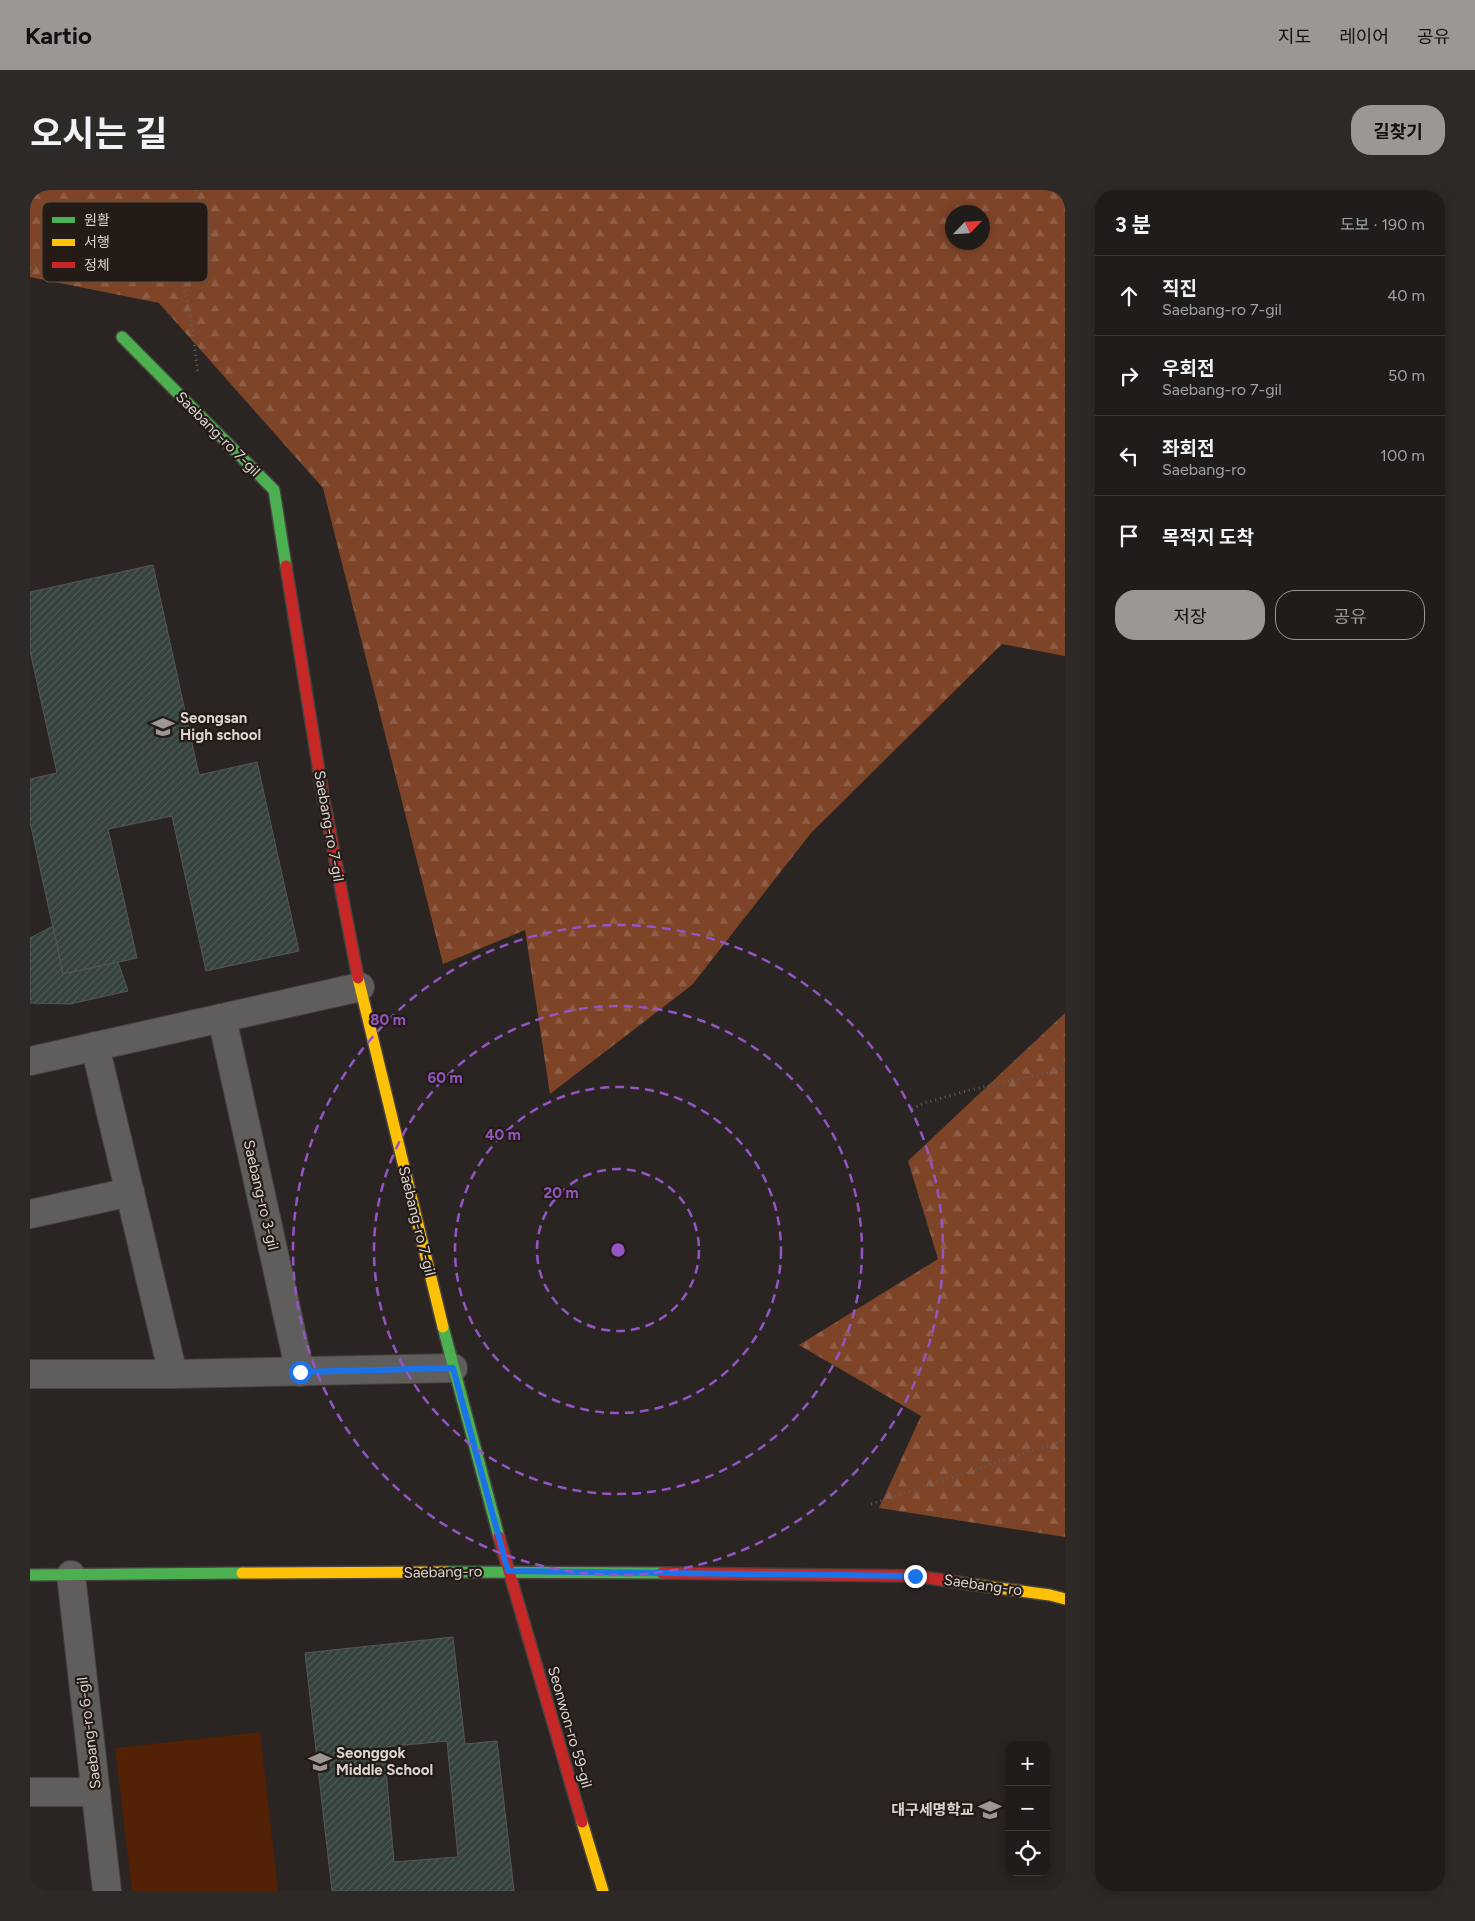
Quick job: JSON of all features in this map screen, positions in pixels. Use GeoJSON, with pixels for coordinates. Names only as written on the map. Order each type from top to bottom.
{"type":"FeatureCollection","features":[{"type":"Feature","properties":{"kind":"street","name":"Saebang-ro 7-gil"},"geometry":{"type":"LineString","coordinates":[[122,337],[274,490],[322,790],[360,987],[453,1368],[508,1571]]}},
{"type":"Feature","properties":{"kind":"street"},"geometry":{"type":"LineString","coordinates":[[30,1061],[360,987]]}},
{"type":"Feature","properties":{"kind":"street","name":"Saebang-ro 3-gil"},"geometry":{"type":"LineString","coordinates":[[222,1018],[300,1372]]}},
{"type":"Feature","properties":{"kind":"street"},"geometry":{"type":"LineString","coordinates":[[95,1046],[173,1374]]}},
{"type":"Feature","properties":{"kind":"street"},"geometry":{"type":"LineString","coordinates":[[30,1214],[130,1192]]}},
{"type":"Feature","properties":{"kind":"street"},"geometry":{"type":"LineString","coordinates":[[30,1374],[173,1374],[453,1368]]}},
{"type":"Feature","properties":{"kind":"street","name":"Saebang-ro"},"geometry":{"type":"LineString","coordinates":[[30,1575],[508,1571],[915,1576],[1050,1595],[1065,1599]]}},
{"type":"Feature","properties":{"kind":"street","name":"Seonwon-ro 59-gil"},"geometry":{"type":"LineString","coordinates":[[508,1571],[603,1891]]}},
{"type":"Feature","properties":{"kind":"street","name":"Saebang-ro 6-gil"},"geometry":{"type":"LineString","coordinates":[[71,1575],[107,1891]]}},
{"type":"Feature","properties":{"kind":"street"},"geometry":{"type":"LineString","coordinates":[[30,1792],[96,1792]]}},
{"type":"Feature","properties":{"kind":"path"},"geometry":{"type":"LineString","coordinates":[[197,190],[201,202]]}},
{"type":"Feature","properties":{"kind":"path"},"geometry":{"type":"LineString","coordinates":[[208,227],[210,234],[208,240]]}},
{"type":"Feature","properties":{"kind":"path"},"geometry":{"type":"LineString","coordinates":[[30,268],[42,264]]}},
{"type":"Feature","properties":{"kind":"path"},"geometry":{"type":"LineString","coordinates":[[186,283],[184,289],[190,312],[199,378]]}},
{"type":"Feature","properties":{"kind":"path"},"geometry":{"type":"LineString","coordinates":[[912,1109],[924,1103],[966,1091],[1065,1069]]}},
{"type":"Feature","properties":{"kind":"path"},"geometry":{"type":"LineString","coordinates":[[871,1504],[1065,1440]]}},
{"type":"Feature","properties":{"kind":"green space"},"geometry":{"type":"Polygon","coordinates":[[[30,190],[1065,190],[1065,656],[1002,644],[811,833],[692,985],[550,1094],[525,930],[443,964],[323,488],[159,303],[55,282],[208,282],[208,202],[42,202],[42,279],[30,277],[30,190]]]}},
{"type":"Feature","properties":{"kind":"green space"},"geometry":{"type":"Polygon","coordinates":[[[1065,1013],[1065,1537],[879,1508],[921,1416],[799,1345],[938,1259],[908,1161],[1065,1013]]]}},
{"type":"Feature","properties":{"kind":"shaded area"},"geometry":{"type":"Polygon","coordinates":[[[260,1732],[278,1891],[132,1891],[115,1748],[260,1732]]]}},
{"type":"Feature","properties":{"kind":"building"},"geometry":{"type":"Polygon","coordinates":[[[153,565],[199,775],[257,762],[299,951],[206,971],[172,816],[108,829],[137,958],[63,974],[30,822],[30,779],[57,773],[30,651],[30,592],[153,565]]]}},
{"type":"Feature","properties":{"kind":"building"},"geometry":{"type":"Polygon","coordinates":[[[53,926],[63,974],[118,962],[128,991],[70,1004],[30,1003],[30,938],[53,926]]]}},
{"type":"Feature","properties":{"kind":"building"},"geometry":{"type":"Polygon","coordinates":[[[453,1637],[465,1744],[497,1741],[514,1891],[332,1891],[305,1653],[453,1637]],[[447,1741],[384,1747],[394,1862],[458,1857],[447,1741]]]}},
{"type":"Feature","properties":{"kind":"traffic: fast"},"geometry":{"type":"LineString","coordinates":[[122,337],[274,490],[286,566]]}},
{"type":"Feature","properties":{"kind":"traffic: fast"},"geometry":{"type":"LineString","coordinates":[[443,1327],[499,1537]]}},
{"type":"Feature","properties":{"kind":"traffic: fast"},"geometry":{"type":"LineString","coordinates":[[447,1572],[662,1573]]}},
{"type":"Feature","properties":{"kind":"traffic: fast"},"geometry":{"type":"LineString","coordinates":[[30,1575],[242,1573]]}},
{"type":"Feature","properties":{"kind":"traffic: slow"},"geometry":{"type":"LineString","coordinates":[[358,978],[443,1327]]}},
{"type":"Feature","properties":{"kind":"traffic: slow"},"geometry":{"type":"LineString","coordinates":[[242,1573],[447,1572]]}},
{"type":"Feature","properties":{"kind":"traffic: slow"},"geometry":{"type":"LineString","coordinates":[[969,1584],[1050,1595],[1065,1599]]}},
{"type":"Feature","properties":{"kind":"traffic: slow"},"geometry":{"type":"LineString","coordinates":[[582,1822],[603,1891]]}},
{"type":"Feature","properties":{"kind":"traffic: jam"},"geometry":{"type":"LineString","coordinates":[[286,566],[322,790],[358,978]]}},
{"type":"Feature","properties":{"kind":"traffic: jam"},"geometry":{"type":"LineString","coordinates":[[499,1537],[582,1822]]}},
{"type":"Feature","properties":{"kind":"traffic: jam"},"geometry":{"type":"LineString","coordinates":[[662,1573],[915,1576],[969,1584]]}},
{"type":"Feature","properties":{"kind":"place","name":"Seongsan High school"},"geometry":{"type":"Point","coordinates":[163,727]}},
{"type":"Feature","properties":{"kind":"place","name":"Seonggok Middle School"},"geometry":{"type":"Point","coordinates":[320,1762]}},
{"type":"Feature","properties":{"kind":"place","name":"대구세명학교"},"geometry":{"type":"Point","coordinates":[990,1810]}},
{"type":"Feature","properties":{"kind":"route"},"geometry":{"type":"LineString","coordinates":[[300,1372],[453,1368],[508,1571],[915,1576]]}}]}
